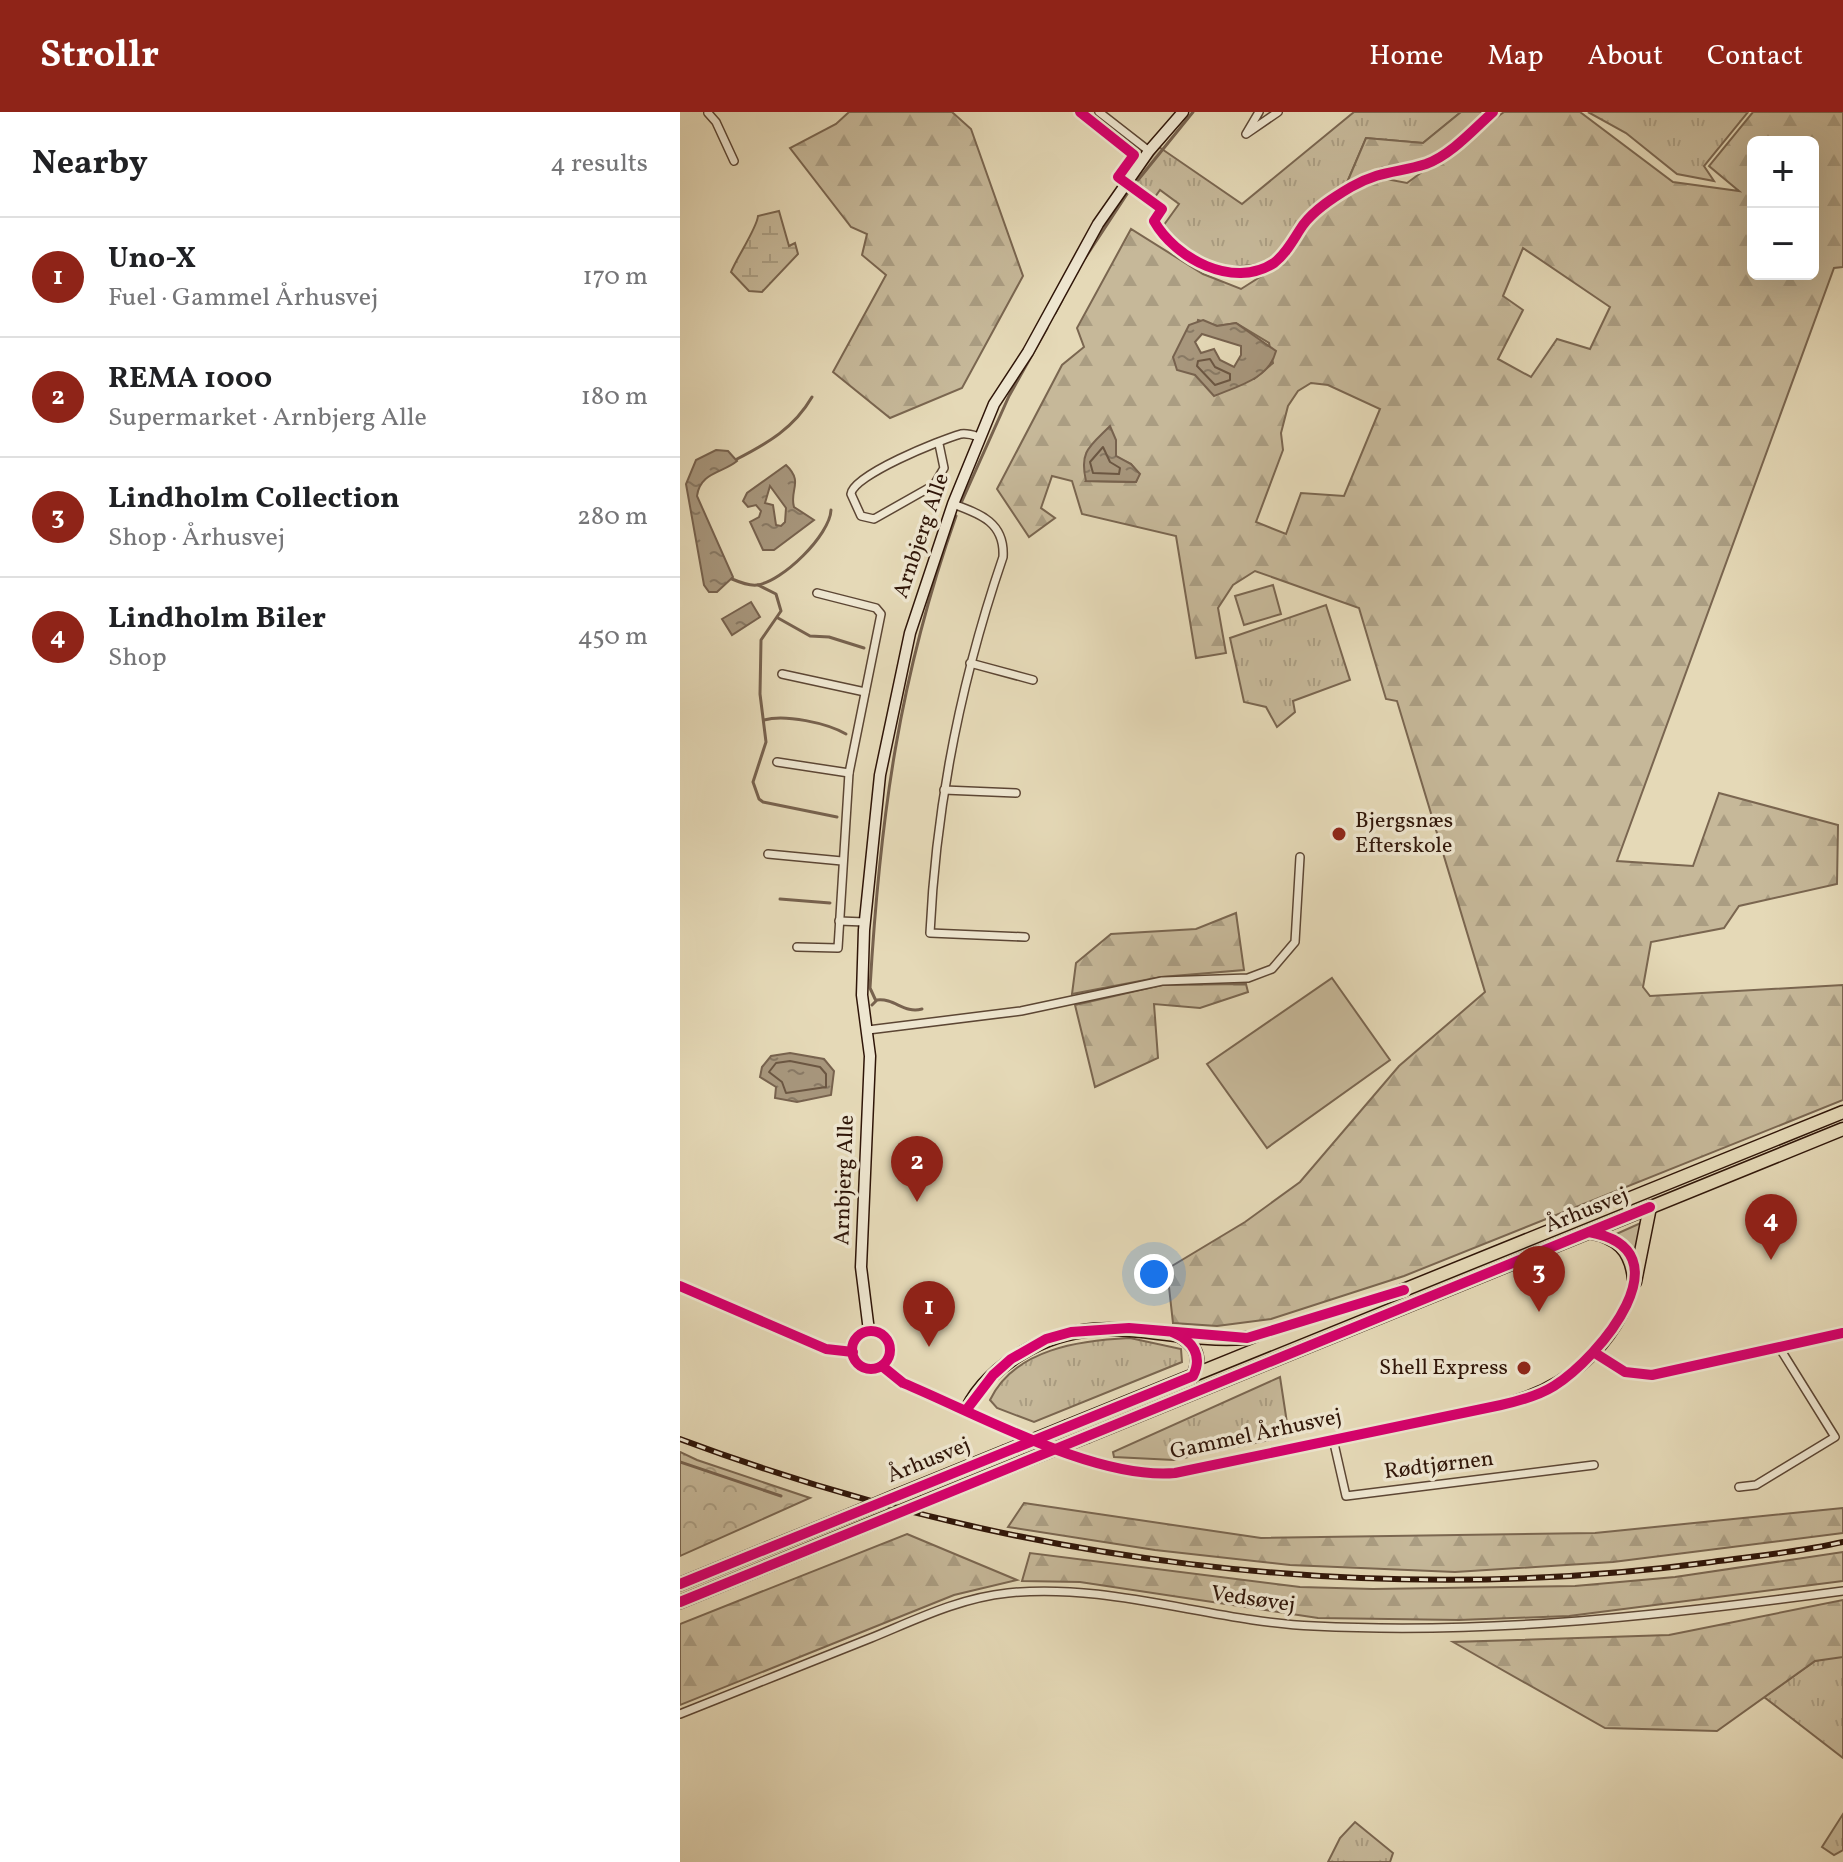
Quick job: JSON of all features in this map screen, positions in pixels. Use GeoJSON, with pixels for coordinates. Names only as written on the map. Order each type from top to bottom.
{"type":"FeatureCollection","features":[{"type":"Feature","properties":{"kind":"main road","name":"Århusvej"},"geometry":{"type":"LineString","coordinates":[[680,1584],[1843,1112]]}},
{"type":"Feature","properties":{"kind":"main road","name":"Århusvej"},"geometry":{"type":"LineString","coordinates":[[680,1602],[1843,1129]]}},
{"type":"Feature","properties":{"kind":"main road"},"geometry":{"type":"LineString","coordinates":[[1635,1282],[1650,1207]]}},
{"type":"Feature","properties":{"kind":"main road"},"geometry":{"type":"LineString","coordinates":[[1589,1232],[1607,1236],[1624,1248],[1631,1259],[1635,1282]]}},
{"type":"Feature","properties":{"kind":"main road"},"geometry":{"type":"LineString","coordinates":[[967,1409],[993,1375],[1011,1359],[1046,1339],[1100,1328],[1235,1339],[1261,1336],[1404,1290]]}},
{"type":"Feature","properties":{"kind":"main road"},"geometry":{"type":"LineString","coordinates":[[1174,1333],[1195,1349],[1198,1363],[1193,1376]]}},
{"type":"Feature","properties":{"kind":"street"},"geometry":{"type":"LineString","coordinates":[[708,112],[734,161]]}},
{"type":"Feature","properties":{"kind":"street"},"geometry":{"type":"LineString","coordinates":[[1099,112],[1149,151]]}},
{"type":"Feature","properties":{"kind":"street","name":"Arnbjerg Alle"},"geometry":{"type":"LineString","coordinates":[[869,1331],[861,1267],[870,1056],[862,995],[870,851],[894,699],[927,577],[994,404],[1028,352],[1071,268],[1149,151],[1183,112]]}},
{"type":"Feature","properties":{"kind":"street"},"geometry":{"type":"LineString","coordinates":[[1259,112],[1246,134],[1278,112]]}},
{"type":"Feature","properties":{"kind":"street"},"geometry":{"type":"LineString","coordinates":[[939,444],[944,468],[934,485],[874,519],[861,516],[851,494],[852,486],[939,444],[964,433],[979,437]]}},
{"type":"Feature","properties":{"kind":"street"},"geometry":{"type":"LineString","coordinates":[[953,504],[986,518],[1000,532],[1004,542],[1003,557],[970,663],[944,790],[934,851],[930,933],[1025,937]]}},
{"type":"Feature","properties":{"kind":"street"},"geometry":{"type":"LineString","coordinates":[[797,947],[838,948],[849,773],[881,614],[876,608],[817,593]]}},
{"type":"Feature","properties":{"kind":"street"},"geometry":{"type":"LineString","coordinates":[[970,663],[1033,680]]}},
{"type":"Feature","properties":{"kind":"street"},"geometry":{"type":"LineString","coordinates":[[782,674],[865,692]]}},
{"type":"Feature","properties":{"kind":"street"},"geometry":{"type":"LineString","coordinates":[[777,762],[849,773]]}},
{"type":"Feature","properties":{"kind":"street"},"geometry":{"type":"LineString","coordinates":[[944,790],[1016,793]]}},
{"type":"Feature","properties":{"kind":"street"},"geometry":{"type":"LineString","coordinates":[[768,854],[842,861]]}},
{"type":"Feature","properties":{"kind":"street"},"geometry":{"type":"LineString","coordinates":[[868,1030],[1021,1011],[1162,981],[1248,978],[1272,969],[1295,942],[1300,857]]}},
{"type":"Feature","properties":{"kind":"street"},"geometry":{"type":"LineString","coordinates":[[839,921],[865,922]]}},
{"type":"Feature","properties":{"kind":"street","name":"Gammel Århusvej"},"geometry":{"type":"LineString","coordinates":[[882,1366],[903,1383],[1085,1461],[1121,1470],[1162,1474],[1525,1399],[1552,1388],[1595,1353],[1619,1322],[1635,1282]]}},
{"type":"Feature","properties":{"kind":"street"},"geometry":{"type":"LineString","coordinates":[[680,1286],[826,1349],[853,1352]]}},
{"type":"Feature","properties":{"kind":"street"},"geometry":{"type":"LineString","coordinates":[[869,1331],[880,1333],[890,1345],[889,1357],[882,1366],[866,1368],[857,1361],[853,1352],[856,1339],[869,1331]]}},
{"type":"Feature","properties":{"kind":"street"},"geometry":{"type":"LineString","coordinates":[[1595,1353],[1617,1369],[1647,1375],[1843,1333]]}},
{"type":"Feature","properties":{"kind":"street"},"geometry":{"type":"LineString","coordinates":[[1739,1487],[1756,1485],[1835,1437],[1779,1347]]}},
{"type":"Feature","properties":{"kind":"street","name":"Rødtjørnen"},"geometry":{"type":"LineString","coordinates":[[1333,1439],[1346,1496],[1594,1465]]}},
{"type":"Feature","properties":{"kind":"street","name":"Vedsøvej"},"geometry":{"type":"LineString","coordinates":[[680,1714],[957,1603],[1008,1593],[1064,1592],[1310,1626],[1420,1629],[1548,1626],[1646,1617],[1843,1591]]}},
{"type":"Feature","properties":{"kind":"green space"},"geometry":{"type":"Polygon","coordinates":[[[849,112],[952,112],[971,129],[1023,276],[962,388],[890,418],[833,372],[886,275],[862,255],[867,234],[851,227],[790,148],[836,124],[849,112]]]}},
{"type":"Feature","properties":{"kind":"green space"},"geometry":{"type":"Polygon","coordinates":[[[1354,112],[1461,112],[1423,143],[1366,138],[1346,185],[1306,218],[1268,262],[1221,266],[1186,250],[1161,229],[1179,204],[1160,190],[1155,197],[1136,185],[1135,179],[1159,147],[1242,204],[1354,112]]]}},
{"type":"Feature","properties":{"kind":"green space"},"geometry":{"type":"Polygon","coordinates":[[[1461,112],[1487,112],[1440,153],[1408,165],[1383,167],[1346,185],[1366,138],[1423,143],[1461,112]]]}},
{"type":"Feature","properties":{"kind":"green space"},"geometry":{"type":"Polygon","coordinates":[[[1504,112],[1580,112],[1673,182],[1739,191],[1709,166],[1753,112],[1843,112],[1843,267],[1834,268],[1617,861],[1693,866],[1719,793],[1838,825],[1837,884],[1739,906],[1724,928],[1651,942],[1643,987],[1650,996],[1843,985],[1843,1100],[1404,1276],[1271,1319],[1217,1326],[1173,1323],[1167,1269],[1245,1222],[1300,1182],[1399,1066],[1485,992],[1397,701],[1386,699],[1359,608],[1255,571],[1233,585],[1218,608],[1226,653],[1196,658],[1176,536],[1082,514],[1072,481],[1052,476],[1041,508],[1055,518],[1029,537],[997,489],[1062,365],[1084,347],[1077,328],[1131,229],[1203,274],[1241,289],[1279,265],[1312,221],[1348,193],[1386,179],[1407,183],[1504,112]],[[1523,248],[1503,296],[1523,310],[1498,359],[1531,377],[1557,339],[1590,349],[1610,307],[1523,248]],[[1198,320],[1189,371],[1196,375],[1254,379],[1273,363],[1269,343],[1236,323],[1217,326],[1198,320]],[[1311,383],[1298,391],[1288,406],[1281,433],[1283,450],[1256,522],[1286,534],[1301,493],[1344,496],[1380,409],[1328,385],[1311,383]],[[1114,450],[1086,481],[1136,482],[1139,474],[1131,464],[1116,457],[1114,450]]]}},
{"type":"Feature","properties":{"kind":"green space"},"geometry":{"type":"Polygon","coordinates":[[[1588,112],[1748,112],[1704,166],[1714,181],[1677,174],[1626,133],[1588,112]]]}},
{"type":"Feature","properties":{"kind":"green space"},"geometry":{"type":"Polygon","coordinates":[[[779,211],[789,246],[795,243],[798,254],[762,292],[749,291],[731,272],[758,216],[779,211]]]}},
{"type":"Feature","properties":{"kind":"green space"},"geometry":{"type":"Polygon","coordinates":[[[1273,585],[1281,614],[1244,625],[1235,596],[1273,585]]]}},
{"type":"Feature","properties":{"kind":"green space"},"geometry":{"type":"Polygon","coordinates":[[[1326,605],[1350,680],[1293,701],[1295,712],[1277,727],[1266,707],[1244,702],[1230,638],[1326,605]]]}},
{"type":"Feature","properties":{"kind":"green space"},"geometry":{"type":"Polygon","coordinates":[[[1236,913],[1244,970],[1161,977],[1072,994],[1076,963],[1111,934],[1196,929],[1236,913]]]}},
{"type":"Feature","properties":{"kind":"green space"},"geometry":{"type":"Polygon","coordinates":[[[1332,978],[1390,1060],[1267,1148],[1207,1064],[1332,978]]]}},
{"type":"Feature","properties":{"kind":"green space"},"geometry":{"type":"Polygon","coordinates":[[[1246,984],[1248,992],[1200,1008],[1154,1004],[1158,1058],[1095,1087],[1075,1005],[1162,985],[1246,984]]]}},
{"type":"Feature","properties":{"kind":"green space"},"geometry":{"type":"Polygon","coordinates":[[[1643,1222],[1636,1261],[1628,1246],[1614,1235],[1643,1222]]]}},
{"type":"Feature","properties":{"kind":"green space"},"geometry":{"type":"Polygon","coordinates":[[[1130,1338],[1181,1349],[1182,1362],[1034,1422],[997,1408],[990,1400],[1015,1369],[1032,1358],[1070,1345],[1130,1338]]]}},
{"type":"Feature","properties":{"kind":"green space"},"geometry":{"type":"Polygon","coordinates":[[[1280,1377],[1289,1436],[1174,1460],[1114,1457],[1113,1452],[1280,1377]]]}},
{"type":"Feature","properties":{"kind":"green space"},"geometry":{"type":"Polygon","coordinates":[[[680,1452],[697,1460],[810,1498],[680,1556],[680,1452]]]}},
{"type":"Feature","properties":{"kind":"green space"},"geometry":{"type":"Polygon","coordinates":[[[1024,1503],[1261,1538],[1595,1533],[1843,1508],[1843,1533],[1613,1562],[1455,1572],[1290,1565],[1155,1550],[1008,1527],[1024,1503]]]}},
{"type":"Feature","properties":{"kind":"green space"},"geometry":{"type":"Polygon","coordinates":[[[907,1534],[1017,1580],[954,1595],[680,1705],[680,1624],[907,1534]]]}},
{"type":"Feature","properties":{"kind":"green space"},"geometry":{"type":"Polygon","coordinates":[[[1843,1552],[1843,1581],[1569,1616],[1459,1620],[1318,1618],[1080,1582],[1022,1581],[1030,1553],[1300,1587],[1373,1589],[1575,1586],[1675,1577],[1843,1552]]]}},
{"type":"Feature","properties":{"kind":"green space"},"geometry":{"type":"Polygon","coordinates":[[[1843,1600],[1843,1657],[1815,1661],[1717,1731],[1605,1728],[1453,1642],[1669,1635],[1843,1600]]]}},
{"type":"Feature","properties":{"kind":"green space"},"geometry":{"type":"Polygon","coordinates":[[[1843,1657],[1843,1758],[1764,1697],[1815,1661],[1843,1657]]]}},
{"type":"Feature","properties":{"kind":"green space"},"geometry":{"type":"Polygon","coordinates":[[[1843,1814],[1843,1850],[1834,1855],[1822,1847],[1843,1814]]]}},
{"type":"Feature","properties":{"kind":"green space"},"geometry":{"type":"Polygon","coordinates":[[[1355,1822],[1393,1853],[1390,1862],[1328,1862],[1340,1838],[1355,1822]]]}},
{"type":"Feature","properties":{"kind":"water"},"geometry":{"type":"Polygon","coordinates":[[[1203,320],[1217,326],[1236,323],[1276,351],[1260,375],[1214,396],[1195,375],[1177,370],[1173,357],[1189,325],[1203,320]],[[1202,334],[1195,342],[1201,353],[1214,349],[1220,360],[1234,367],[1241,355],[1241,346],[1202,334]]]}},
{"type":"Feature","properties":{"kind":"water"},"geometry":{"type":"Polygon","coordinates":[[[1110,426],[1116,440],[1116,456],[1131,464],[1140,474],[1136,482],[1086,481],[1085,456],[1110,426]]]}},
{"type":"Feature","properties":{"kind":"water"},"geometry":{"type":"Polygon","coordinates":[[[716,450],[728,451],[737,461],[707,478],[697,496],[733,577],[717,592],[709,592],[704,585],[686,484],[696,460],[716,450]]]}},
{"type":"Feature","properties":{"kind":"water"},"geometry":{"type":"Polygon","coordinates":[[[786,465],[795,481],[794,507],[814,520],[774,550],[763,550],[750,522],[759,517],[761,511],[756,505],[748,507],[743,501],[747,493],[786,465]],[[770,486],[765,503],[773,505],[776,525],[781,526],[785,522],[786,508],[770,486]]]}},
{"type":"Feature","properties":{"kind":"water"},"geometry":{"type":"Polygon","coordinates":[[[751,602],[760,617],[732,635],[722,619],[751,602]]]}},
{"type":"Feature","properties":{"kind":"water"},"geometry":{"type":"Polygon","coordinates":[[[790,1053],[824,1059],[834,1071],[831,1095],[797,1102],[775,1098],[776,1087],[760,1077],[762,1067],[771,1056],[790,1053]]]}},
{"type":"Feature","properties":{"kind":"waterway"},"geometry":{"type":"LineString","coordinates":[[1138,180],[1193,112]]}},
{"type":"Feature","properties":{"kind":"waterway"},"geometry":{"type":"LineString","coordinates":[[1085,258],[1127,194]]}},
{"type":"Feature","properties":{"kind":"waterway"},"geometry":{"type":"LineString","coordinates":[[1055,313],[1062,300]]}},
{"type":"Feature","properties":{"kind":"waterway"},"geometry":{"type":"LineString","coordinates":[[962,501],[1009,396],[1047,328]]}},
{"type":"Feature","properties":{"kind":"waterway"},"geometry":{"type":"LineString","coordinates":[[737,459],[779,434],[797,418],[812,397]]}},
{"type":"Feature","properties":{"kind":"waterway"},"geometry":{"type":"LineString","coordinates":[[732,579],[757,585],[779,576],[814,544],[823,532],[831,510]]}},
{"type":"Feature","properties":{"kind":"waterway"},"geometry":{"type":"LineString","coordinates":[[872,1005],[876,1001],[870,988],[874,925],[895,749],[920,634],[956,516]]}},
{"type":"Feature","properties":{"kind":"waterway"},"geometry":{"type":"LineString","coordinates":[[758,585],[776,594],[781,611],[761,640],[760,694],[766,742],[753,782],[763,802],[837,817]]}},
{"type":"Feature","properties":{"kind":"waterway"},"geometry":{"type":"LineString","coordinates":[[778,618],[810,636],[829,637],[864,648]]}},
{"type":"Feature","properties":{"kind":"waterway"},"geometry":{"type":"LineString","coordinates":[[764,720],[783,718],[806,721],[846,734]]}},
{"type":"Feature","properties":{"kind":"waterway"},"geometry":{"type":"LineString","coordinates":[[780,899],[830,903]]}},
{"type":"Feature","properties":{"kind":"waterway"},"geometry":{"type":"LineString","coordinates":[[877,1000],[922,1009]]}},
{"type":"Feature","properties":{"kind":"waterway"},"geometry":{"type":"LineString","coordinates":[[680,1462],[781,1496]]}},
{"type":"Feature","properties":{"kind":"railway"},"geometry":{"type":"LineString","coordinates":[[680,1439],[804,1481],[930,1516],[1059,1544],[1188,1564],[1319,1576],[1450,1580],[1581,1575],[1712,1562],[1843,1542]]}},
{"type":"Feature","properties":{"kind":"cycle path"},"geometry":{"type":"LineString","coordinates":[[1080,112],[1134,155],[1118,177],[1162,209],[1154,221],[1164,235],[1190,258],[1206,266],[1241,273],[1274,263],[1308,219],[1338,195],[1371,178],[1435,160],[1462,141],[1493,112]]}},
{"type":"Feature","properties":{"kind":"cycle path"},"geometry":{"type":"LineString","coordinates":[[680,1602],[1650,1207]]}},
{"type":"Feature","properties":{"kind":"cycle path"},"geometry":{"type":"LineString","coordinates":[[882,1366],[903,1383],[1074,1456],[1143,1472],[1175,1473],[1508,1403],[1554,1386],[1593,1353],[1611,1330],[1626,1305],[1634,1281],[1632,1260],[1618,1243],[1589,1232]]}},
{"type":"Feature","properties":{"kind":"cycle path"},"geometry":{"type":"LineString","coordinates":[[680,1286],[826,1349],[853,1352]]}},
{"type":"Feature","properties":{"kind":"cycle path"},"geometry":{"type":"LineString","coordinates":[[967,1409],[993,1375],[1011,1359],[1046,1339],[1071,1332],[1129,1328],[1247,1338],[1404,1290]]}},
{"type":"Feature","properties":{"kind":"cycle path"},"geometry":{"type":"LineString","coordinates":[[871,1331],[884,1337],[890,1350],[884,1363],[871,1369],[858,1363],[852,1350],[858,1337],[871,1331]]}},
{"type":"Feature","properties":{"kind":"cycle path"},"geometry":{"type":"LineString","coordinates":[[680,1584],[1193,1376],[1197,1362],[1194,1350],[1186,1340],[1174,1333]]}},
{"type":"Feature","properties":{"kind":"cycle path"},"geometry":{"type":"LineString","coordinates":[[1595,1353],[1625,1372],[1652,1375],[1843,1333]]}},
{"type":"Feature","properties":{"kind":"place","name":"Bjergsnæs Efterskole"},"geometry":{"type":"Point","coordinates":[1339,834]}},
{"type":"Feature","properties":{"kind":"place","name":"REMA 1000"},"geometry":{"type":"Point","coordinates":[917,1202]}},
{"type":"Feature","properties":{"kind":"place","name":"Lindholm Biler"},"geometry":{"type":"Point","coordinates":[1771,1260]}},
{"type":"Feature","properties":{"kind":"place","name":"Lindholm Collection"},"geometry":{"type":"Point","coordinates":[1539,1312]}},
{"type":"Feature","properties":{"kind":"place","name":"Uno-X"},"geometry":{"type":"Point","coordinates":[929,1347]}},
{"type":"Feature","properties":{"kind":"place","name":"Shell Express"},"geometry":{"type":"Point","coordinates":[1524,1368]}}]}
